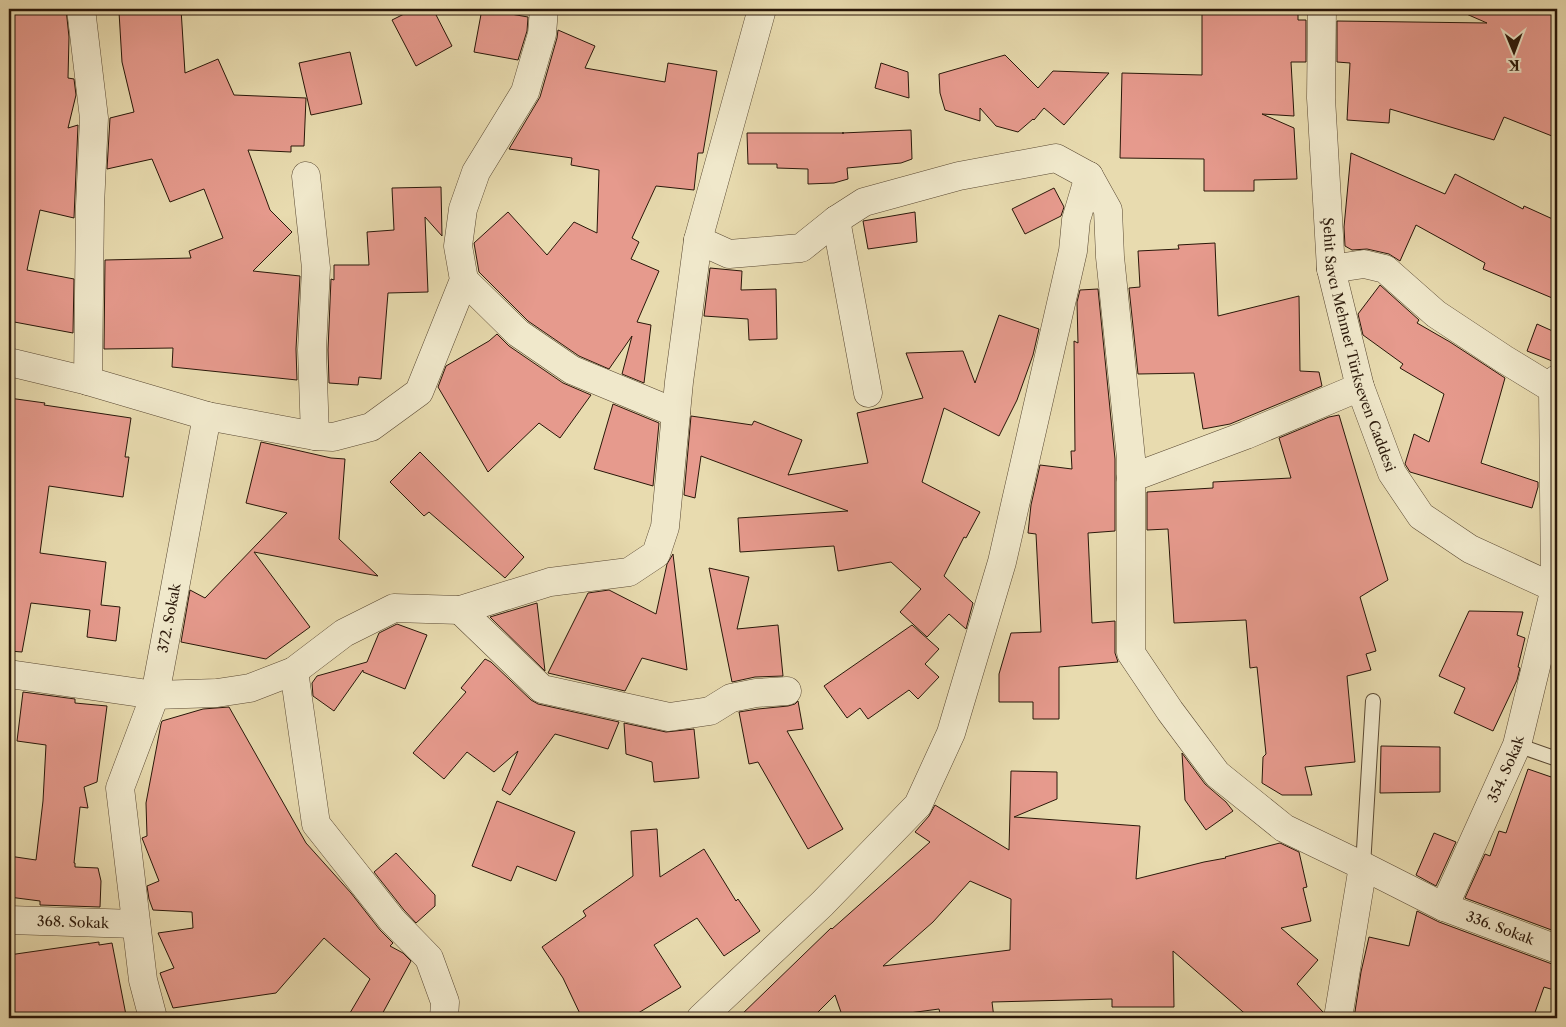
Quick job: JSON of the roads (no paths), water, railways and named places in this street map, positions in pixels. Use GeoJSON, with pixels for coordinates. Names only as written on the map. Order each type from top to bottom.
{"type":"FeatureCollection","features":[{"type":"Feature","properties":{"kind":"street"},"geometry":{"type":"LineString","coordinates":[[81,9],[94,118],[90,206],[88,381]]}},
{"type":"Feature","properties":{"kind":"street"},"geometry":{"type":"LineString","coordinates":[[9,362],[88,381],[207,416],[315,436],[333,437],[371,427],[419,392],[464,280],[458,246],[463,209],[476,172],[524,92],[542,34],[544,9]]}},
{"type":"Feature","properties":{"kind":"street"},"geometry":{"type":"LineString","coordinates":[[9,674],[155,695],[216,693],[250,688],[294,671],[344,633],[394,608],[460,610],[550,582],[629,572],[656,554],[665,527],[676,413],[698,240],[762,9]]}},
{"type":"Feature","properties":{"kind":"street","name":"Şehit Savcı Mehmet Türkseven Caddesi"},"geometry":{"type":"LineString","coordinates":[[1322,9],[1321,98],[1331,269],[1360,387],[1392,473],[1420,516],[1470,549],[1556,589]]}},
{"type":"Feature","properties":{"kind":"street"},"geometry":{"type":"LineString","coordinates":[[698,240],[730,254],[801,248],[836,220],[864,202],[959,176],[1056,158],[1089,176],[1108,210],[1111,266],[1131,458],[1131,653],[1170,711],[1217,774],[1284,828],[1444,907]]}},
{"type":"Feature","properties":{"kind":"street"},"geometry":{"type":"LineString","coordinates":[[306,176],[316,268],[312,350],[315,436]]}},
{"type":"Feature","properties":{"kind":"street"},"geometry":{"type":"LineString","coordinates":[[700,1018],[822,904],[918,805],[952,733],[1002,562],[1073,251],[1076,220],[1089,176]]}},
{"type":"Feature","properties":{"kind":"street"},"geometry":{"type":"LineString","coordinates":[[836,220],[868,393]]}},
{"type":"Feature","properties":{"kind":"street"},"geometry":{"type":"LineString","coordinates":[[1331,269],[1364,264],[1384,269],[1436,314],[1504,359],[1555,384]]}},
{"type":"Feature","properties":{"kind":"street"},"geometry":{"type":"LineString","coordinates":[[464,280],[518,333],[572,370],[676,413]]}},
{"type":"Feature","properties":{"kind":"street","name":"354. Sokak"},"geometry":{"type":"LineString","coordinates":[[1444,907],[1517,745],[1556,589],[1555,384]]}},
{"type":"Feature","properties":{"kind":"street"},"geometry":{"type":"LineString","coordinates":[[1131,478],[1246,435],[1360,387]]}},
{"type":"Feature","properties":{"kind":"street","name":"372. Sokak"},"geometry":{"type":"LineString","coordinates":[[153,1018],[143,980],[120,788],[155,695],[207,416]]}},
{"type":"Feature","properties":{"kind":"street"},"geometry":{"type":"LineString","coordinates":[[460,610],[542,689],[669,717],[710,710],[731,698],[756,693],[787,691]]}},
{"type":"Feature","properties":{"kind":"street"},"geometry":{"type":"LineString","coordinates":[[294,671],[316,824],[392,920],[429,958],[445,1002],[444,1018]]}},
{"type":"Feature","properties":{"kind":"street"},"geometry":{"type":"LineString","coordinates":[[1338,1018],[1363,866]]}},
{"type":"Feature","properties":{"kind":"street","name":"336. Sokak"},"geometry":{"type":"LineString","coordinates":[[1444,907],[1557,949]]}},
{"type":"Feature","properties":{"kind":"street","name":"368. Sokak"},"geometry":{"type":"LineString","coordinates":[[9,920],[136,924]]}},
{"type":"Feature","properties":{"kind":"lane"},"geometry":{"type":"LineString","coordinates":[[1363,866],[1373,701]]}},
{"type":"Feature","properties":{"kind":"lane"},"geometry":{"type":"LineString","coordinates":[[1517,745],[1557,760]]}}]}
